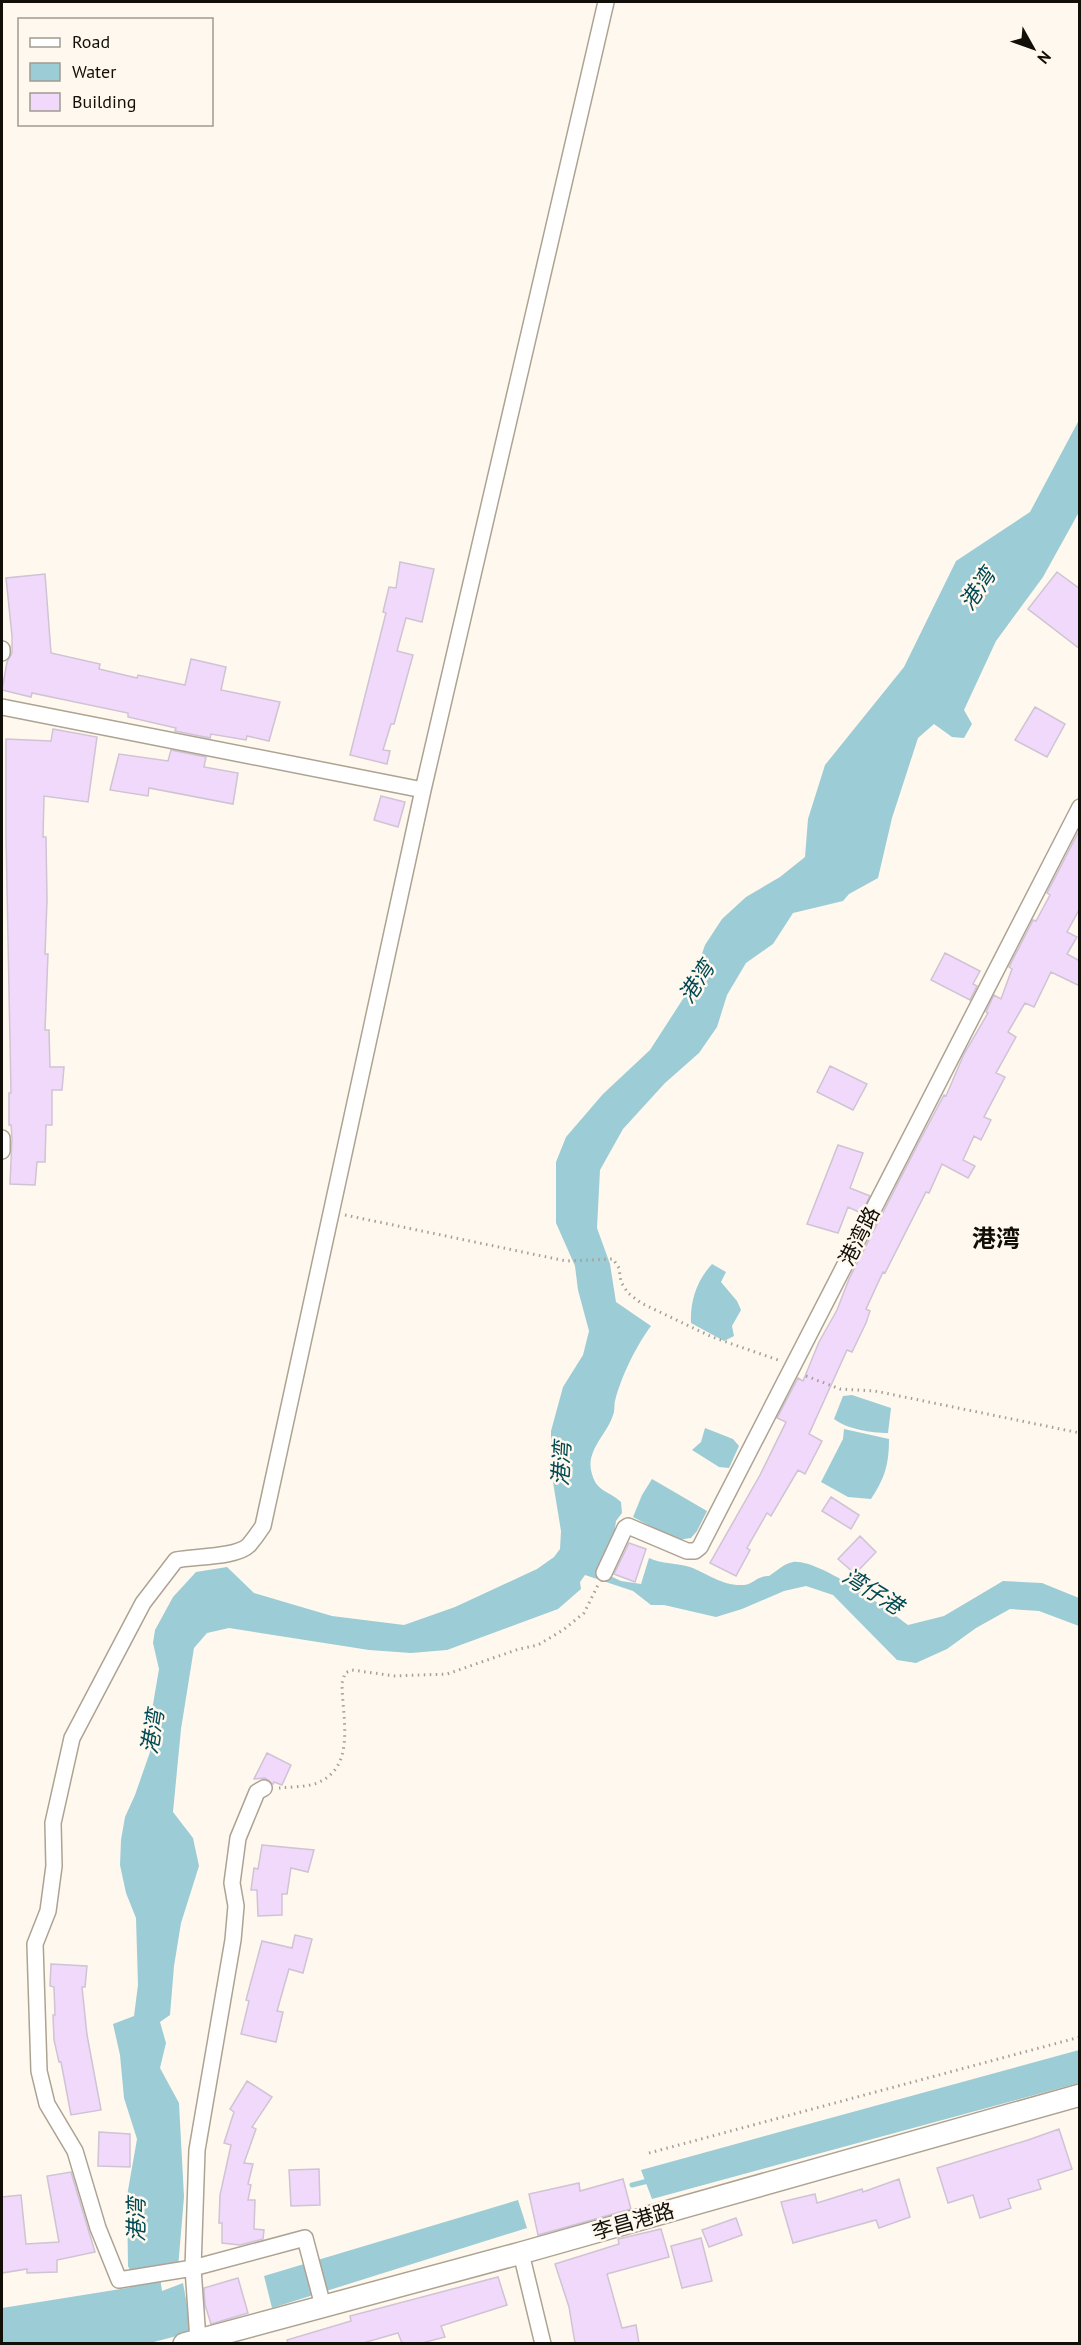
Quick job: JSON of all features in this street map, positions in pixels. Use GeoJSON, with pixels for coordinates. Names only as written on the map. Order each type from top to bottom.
{"type":"FeatureCollection","features":[{"type":"Feature","properties":{"kind":"street"},"geometry":{"type":"LineString","coordinates":[[322,2301],[305,2238],[189,2273],[119,2280],[98,2228],[75,2151],[47,2104],[39,2071],[35,1944],[48,1911],[54,1866],[53,1823],[72,1737],[143,1603],[176,1560],[228,1554],[239,1550],[248,1546],[263,1526],[423,790],[606,2]]}},
{"type":"Feature","properties":{"kind":"street"},"geometry":{"type":"LineString","coordinates":[[2,706],[423,790]]}},
{"type":"Feature","properties":{"kind":"street","name":"港湾路"},"geometry":{"type":"LineString","coordinates":[[604,1573],[625,1527],[628,1526],[687,1551],[695,1551],[700,1547],[1080,807]]}},
{"type":"Feature","properties":{"kind":"street"},"geometry":{"type":"LineString","coordinates":[[2,1138],[2,1151]]}},
{"type":"Feature","properties":{"kind":"street"},"geometry":{"type":"LineString","coordinates":[[194,2340],[189,2273],[197,2150],[233,1940],[236,1906],[232,1882],[238,1838],[256,1792],[264,1788]]}},
{"type":"Feature","properties":{"kind":"street","name":"李昌港路"},"geometry":{"type":"LineString","coordinates":[[194,2340],[322,2301],[521,2253],[1080,2095]]}},
{"type":"Feature","properties":{"kind":"street"},"geometry":{"type":"LineString","coordinates":[[521,2253],[543,2343]]}},
{"type":"Feature","properties":{"kind":"path"},"geometry":{"type":"LineString","coordinates":[[332,1212],[566,1262],[613,1259],[619,1268],[621,1282],[628,1293],[641,1303],[712,1337],[792,1365],[802,1375],[840,1389],[875,1391],[1080,1433]]}},
{"type":"Feature","properties":{"kind":"path"},"geometry":{"type":"LineString","coordinates":[[264,1788],[276,1789],[316,1783],[334,1773],[341,1763],[345,1747],[342,1683],[345,1673],[352,1670],[395,1676],[447,1674],[519,1649],[538,1645],[563,1630],[584,1613],[604,1573]]}},
{"type":"Feature","properties":{"kind":"path"},"geometry":{"type":"LineString","coordinates":[[649,2153],[1080,2037]]}},
{"type":"Feature","properties":{"kind":"water"},"geometry":{"type":"Polygon","coordinates":[[[1079,420],[1079,512],[1043,577],[996,641],[964,710],[972,724],[964,738],[952,737],[934,724],[918,738],[892,818],[878,878],[849,894],[843,901],[793,913],[773,944],[746,963],[727,995],[717,1027],[699,1053],[665,1083],[623,1129],[600,1170],[597,1228],[610,1264],[616,1302],[651,1326],[625,1372],[615,1401],[614,1413],[592,1455],[591,1470],[599,1487],[621,1502],[622,1513],[616,1521],[613,1543],[604,1573],[621,1581],[641,1584],[649,1558],[690,1567],[722,1582],[735,1585],[746,1585],[761,1577],[769,1576],[789,1563],[805,1563],[852,1586],[908,1625],[944,1616],[1003,1581],[1042,1583],[1079,1598],[1079,1626],[1039,1611],[1010,1609],[976,1628],[947,1649],[916,1663],[897,1660],[833,1595],[806,1586],[784,1591],[742,1609],[716,1617],[664,1605],[651,1605],[633,1591],[585,1575],[580,1582],[581,1589],[558,1609],[447,1650],[411,1653],[369,1650],[229,1628],[207,1633],[194,1648],[181,1729],[173,1812],[193,1838],[199,1866],[181,1923],[174,1966],[170,2015],[160,2022],[166,2043],[160,2068],[179,2103],[184,2197],[178,2268],[160,2277],[162,2291],[183,2283],[192,2332],[150,2343],[2,2344],[2,2308],[127,2288],[141,2284],[144,2276],[132,2275],[128,2266],[127,2196],[137,2139],[124,2098],[120,2055],[113,2024],[134,2016],[138,1985],[136,1918],[126,1893],[120,1865],[121,1840],[125,1817],[150,1752],[151,1716],[159,1669],[153,1643],[155,1630],[173,1597],[196,1572],[227,1567],[254,1593],[332,1616],[404,1625],[455,1607],[537,1569],[554,1557],[560,1549],[561,1531],[551,1470],[551,1431],[563,1387],[583,1355],[589,1331],[578,1290],[575,1266],[556,1223],[556,1162],[566,1137],[603,1094],[650,1050],[690,988],[705,945],[722,919],[746,897],[780,877],[805,857],[808,819],[825,765],[904,667],[956,561],[1030,512],[1079,420]]]}},
{"type":"Feature","properties":{"kind":"water"},"geometry":{"type":"Polygon","coordinates":[[[712,1264],[726,1272],[721,1282],[737,1301],[741,1310],[732,1326],[734,1336],[724,1341],[691,1323],[696,1291],[702,1277],[712,1264]]]}},
{"type":"Feature","properties":{"kind":"water"},"geometry":{"type":"Polygon","coordinates":[[[852,1395],[891,1408],[888,1433],[860,1430],[834,1419],[843,1396],[852,1395]]]}},
{"type":"Feature","properties":{"kind":"water"},"geometry":{"type":"Polygon","coordinates":[[[705,1428],[733,1439],[739,1446],[729,1468],[719,1467],[692,1450],[701,1442],[705,1428]]]}},
{"type":"Feature","properties":{"kind":"water"},"geometry":{"type":"Polygon","coordinates":[[[844,1429],[889,1439],[885,1470],[871,1499],[848,1497],[821,1482],[843,1439],[844,1429]]]}},
{"type":"Feature","properties":{"kind":"water"},"geometry":{"type":"Polygon","coordinates":[[[652,1479],[707,1511],[691,1538],[677,1540],[633,1517],[652,1479]]]}},
{"type":"Feature","properties":{"kind":"water"},"geometry":{"type":"Polygon","coordinates":[[[1079,2050],[1079,2083],[652,2199],[641,2170],[1079,2050]]]}},
{"type":"Feature","properties":{"kind":"water"},"geometry":{"type":"Polygon","coordinates":[[[518,2200],[527,2228],[272,2308],[264,2276],[518,2200]]]}},
{"type":"Feature","properties":{"kind":"building"},"geometry":{"type":"Polygon","coordinates":[[[400,562],[434,569],[422,622],[406,618],[397,651],[413,655],[394,724],[391,724],[383,750],[390,751],[387,764],[350,755],[386,613],[383,612],[389,587],[396,588],[400,562]]]}},
{"type":"Feature","properties":{"kind":"building"},"geometry":{"type":"Polygon","coordinates":[[[1057,572],[1080,589],[1080,649],[1028,609],[1057,572]]]}},
{"type":"Feature","properties":{"kind":"building"},"geometry":{"type":"Polygon","coordinates":[[[45,574],[51,653],[100,664],[99,669],[137,678],[138,675],[185,685],[191,659],[226,667],[221,690],[280,702],[269,741],[247,736],[246,740],[211,734],[210,738],[175,731],[176,728],[128,717],[128,713],[32,693],[31,697],[2,690],[7,662],[12,653],[6,578],[45,574]]]}},
{"type":"Feature","properties":{"kind":"building"},"geometry":{"type":"Polygon","coordinates":[[[1035,707],[1065,724],[1047,757],[1015,740],[1035,707]]]}},
{"type":"Feature","properties":{"kind":"building"},"geometry":{"type":"Polygon","coordinates":[[[53,729],[97,737],[88,802],[44,796],[43,837],[46,837],[47,900],[45,954],[48,954],[45,1030],[49,1030],[50,1067],[64,1067],[62,1090],[52,1090],[52,1125],[46,1125],[45,1162],[37,1162],[35,1185],[10,1184],[12,1138],[11,1125],[9,1125],[9,1093],[11,1093],[6,739],[51,741],[53,729]]]}},
{"type":"Feature","properties":{"kind":"building"},"geometry":{"type":"Polygon","coordinates":[[[171,750],[206,757],[204,767],[238,773],[233,804],[149,788],[148,796],[110,790],[119,754],[168,761],[171,750]]]}},
{"type":"Feature","properties":{"kind":"building"},"geometry":{"type":"Polygon","coordinates":[[[381,796],[405,802],[398,827],[374,820],[381,796]]]}},
{"type":"Feature","properties":{"kind":"building"},"geometry":{"type":"Polygon","coordinates":[[[1080,829],[1080,908],[1067,932],[1077,937],[1067,954],[1080,961],[1080,986],[1051,972],[1034,1007],[1025,1003],[1008,1032],[1016,1037],[996,1073],[1005,1077],[984,1117],[991,1120],[981,1140],[974,1136],[963,1160],[975,1166],[968,1178],[942,1164],[929,1193],[926,1192],[885,1273],[883,1272],[866,1309],[870,1311],[866,1323],[852,1352],[847,1350],[809,1434],[822,1441],[805,1474],[798,1470],[771,1516],[767,1513],[747,1548],[750,1550],[736,1576],[710,1563],[760,1475],[786,1422],[777,1418],[798,1378],[803,1381],[819,1342],[837,1310],[849,1279],[918,1144],[944,1095],[946,1096],[964,1054],[988,1013],[986,1012],[994,995],[1001,999],[1012,969],[1009,967],[1033,920],[1036,921],[1050,895],[1047,893],[1080,829]]]}},
{"type":"Feature","properties":{"kind":"building"},"geometry":{"type":"Polygon","coordinates":[[[945,953],[980,971],[973,984],[977,986],[970,1000],[931,980],[945,953]]]}},
{"type":"Feature","properties":{"kind":"building"},"geometry":{"type":"Polygon","coordinates":[[[830,1066],[867,1084],[853,1110],[817,1092],[830,1066]]]}},
{"type":"Feature","properties":{"kind":"building"},"geometry":{"type":"Polygon","coordinates":[[[838,1145],[863,1153],[850,1188],[870,1196],[861,1213],[848,1207],[838,1233],[807,1224],[838,1145]]]}},
{"type":"Feature","properties":{"kind":"building"},"geometry":{"type":"Polygon","coordinates":[[[831,1497],[859,1515],[851,1529],[822,1511],[831,1497]]]}},
{"type":"Feature","properties":{"kind":"building"},"geometry":{"type":"Polygon","coordinates":[[[860,1536],[876,1552],[855,1574],[838,1559],[860,1536]]]}},
{"type":"Feature","properties":{"kind":"building"},"geometry":{"type":"Polygon","coordinates":[[[629,1543],[646,1549],[635,1582],[614,1574],[629,1543]]]}},
{"type":"Feature","properties":{"kind":"building"},"geometry":{"type":"Polygon","coordinates":[[[267,1753],[291,1765],[282,1785],[274,1782],[273,1784],[265,1778],[254,1779],[267,1753]]]}},
{"type":"Feature","properties":{"kind":"building"},"geometry":{"type":"Polygon","coordinates":[[[262,1845],[314,1850],[308,1872],[291,1868],[287,1894],[282,1894],[282,1915],[258,1916],[257,1890],[251,1890],[254,1868],[258,1869],[262,1845]]]}},
{"type":"Feature","properties":{"kind":"building"},"geometry":{"type":"Polygon","coordinates":[[[295,1935],[312,1939],[303,1973],[289,1969],[277,2011],[283,2012],[276,2042],[241,2034],[249,2001],[246,2000],[262,1941],[292,1948],[295,1935]]]}},
{"type":"Feature","properties":{"kind":"building"},"geometry":{"type":"Polygon","coordinates":[[[51,1964],[87,1966],[85,1987],[82,1987],[87,2035],[101,2110],[71,2115],[61,2062],[59,2062],[54,2040],[54,1987],[50,1986],[51,1964]]]}},
{"type":"Feature","properties":{"kind":"building"},"geometry":{"type":"Polygon","coordinates":[[[247,2081],[272,2097],[252,2127],[256,2129],[244,2163],[253,2164],[248,2184],[251,2185],[248,2200],[255,2200],[254,2229],[264,2230],[263,2239],[240,2245],[222,2243],[222,2223],[219,2223],[220,2195],[231,2145],[224,2143],[234,2112],[230,2109],[247,2081]]]}},
{"type":"Feature","properties":{"kind":"building"},"geometry":{"type":"Polygon","coordinates":[[[1059,2129],[1072,2169],[1038,2180],[1041,2189],[1008,2199],[1011,2208],[980,2218],[973,2195],[948,2203],[937,2168],[1059,2129]]]}},
{"type":"Feature","properties":{"kind":"building"},"geometry":{"type":"Polygon","coordinates":[[[99,2132],[130,2134],[130,2167],[98,2166],[99,2132]]]}},
{"type":"Feature","properties":{"kind":"building"},"geometry":{"type":"Polygon","coordinates":[[[319,2169],[320,2205],[291,2206],[289,2170],[319,2169]]]}},
{"type":"Feature","properties":{"kind":"building"},"geometry":{"type":"Polygon","coordinates":[[[71,2172],[95,2252],[57,2260],[57,2272],[27,2273],[27,2269],[2,2273],[2,2197],[21,2195],[26,2244],[59,2242],[47,2176],[71,2172]]]}},
{"type":"Feature","properties":{"kind":"building"},"geometry":{"type":"Polygon","coordinates":[[[623,2179],[631,2209],[538,2235],[529,2194],[579,2183],[580,2191],[623,2179]]]}},
{"type":"Feature","properties":{"kind":"building"},"geometry":{"type":"Polygon","coordinates":[[[899,2179],[910,2217],[879,2228],[876,2220],[793,2243],[781,2202],[815,2194],[817,2203],[862,2189],[863,2192],[899,2179]]]}},
{"type":"Feature","properties":{"kind":"building"},"geometry":{"type":"Polygon","coordinates":[[[736,2218],[742,2235],[709,2247],[702,2230],[736,2218]]]}},
{"type":"Feature","properties":{"kind":"building"},"geometry":{"type":"Polygon","coordinates":[[[661,2229],[669,2257],[607,2274],[622,2328],[636,2325],[639,2343],[575,2343],[569,2307],[555,2264],[619,2244],[618,2239],[661,2229]]]}},
{"type":"Feature","properties":{"kind":"building"},"geometry":{"type":"Polygon","coordinates":[[[701,2238],[712,2281],[682,2288],[671,2246],[701,2238]]]}},
{"type":"Feature","properties":{"kind":"building"},"geometry":{"type":"Polygon","coordinates":[[[498,2277],[507,2305],[441,2326],[445,2337],[422,2343],[402,2343],[398,2333],[363,2343],[288,2343],[287,2340],[351,2321],[350,2316],[498,2277]]]}},
{"type":"Feature","properties":{"kind":"building"},"geometry":{"type":"Polygon","coordinates":[[[238,2278],[248,2313],[211,2324],[205,2305],[204,2288],[238,2278]]]}},
{"type":"Feature","properties":{"kind":"waterway"},"geometry":{"type":"LineString","coordinates":[[632,2185],[652,2180]]}},
{"type":"Feature","properties":{"kind":"district","name":"港湾"},"geometry":{"type":"Point","coordinates":[996,1238]}},
{"type":"Feature","properties":{"kind":"water label","name":"湾仔港"},"geometry":{"type":"Point","coordinates":[873,1591]}}]}
